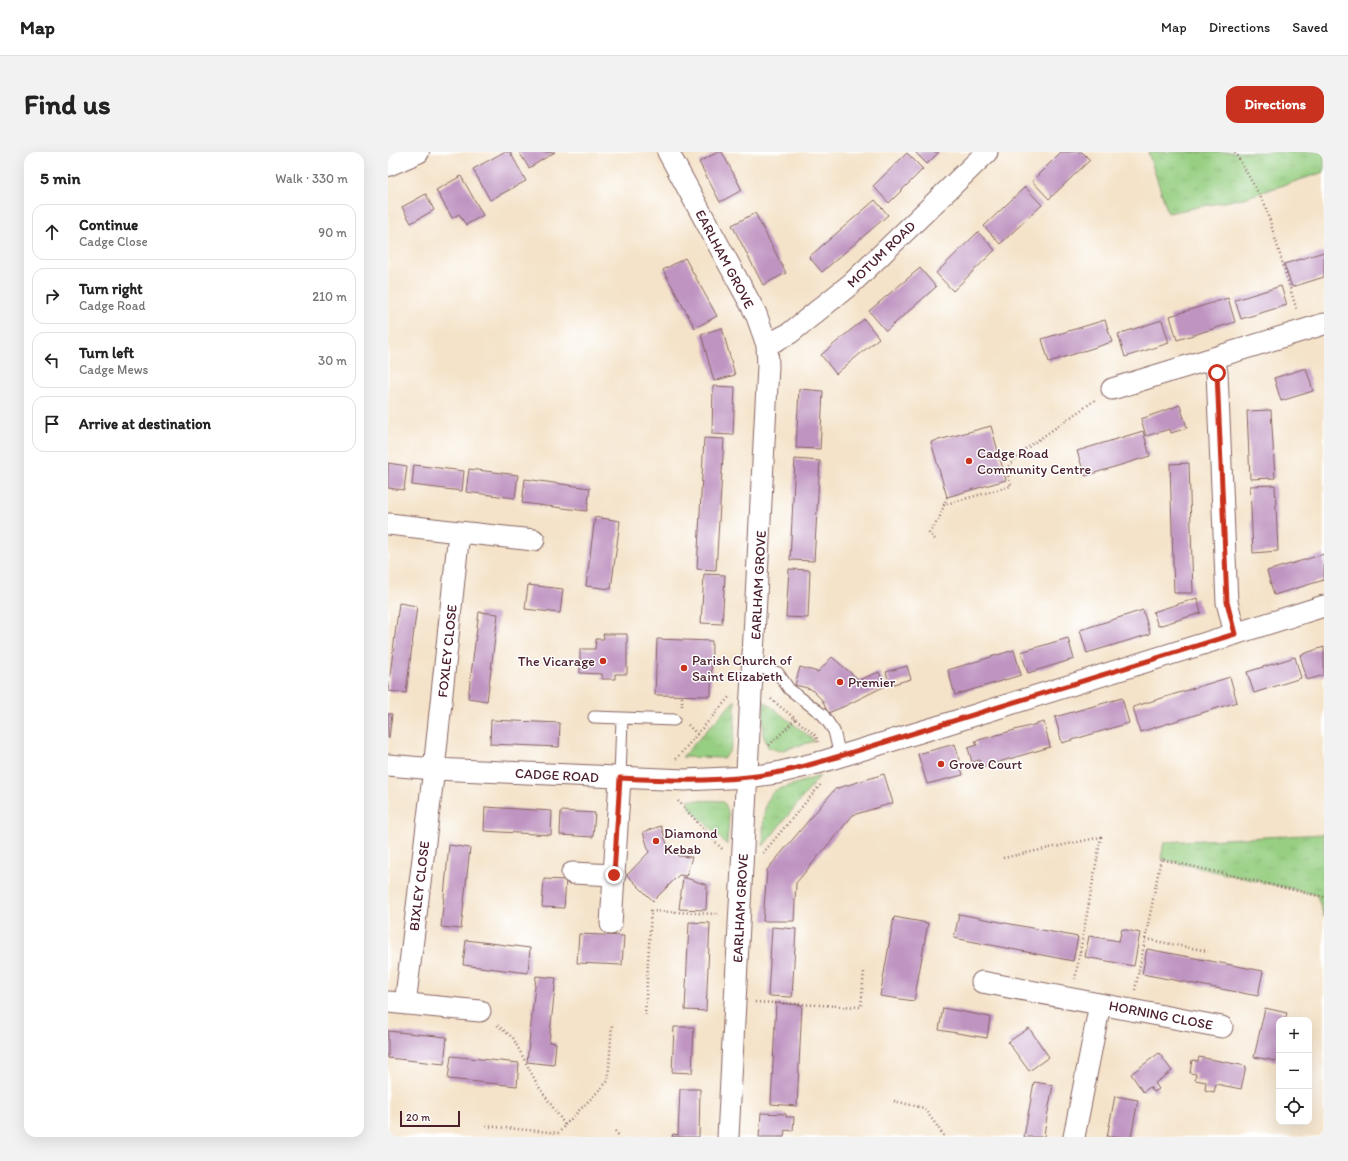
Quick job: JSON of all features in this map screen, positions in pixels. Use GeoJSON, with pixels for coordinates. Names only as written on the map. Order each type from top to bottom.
{"type":"FeatureCollection","features":[{"type":"Feature","properties":{"kind":"street"},"geometry":{"type":"LineString","coordinates":[[388,165],[418,152]]}},
{"type":"Feature","properties":{"kind":"street","name":"EARLHAM GROVE"},"geometry":{"type":"LineString","coordinates":[[668,152],[756,314],[767,345],[768,366],[754,665],[728,1137]]}},
{"type":"Feature","properties":{"kind":"street","name":"MOTUM ROAD"},"geometry":{"type":"LineString","coordinates":[[767,345],[790,333],[852,283],[987,152]]}},
{"type":"Feature","properties":{"kind":"street"},"geometry":{"type":"LineString","coordinates":[[1112,389],[1324,324]]}},
{"type":"Feature","properties":{"kind":"street"},"geometry":{"type":"LineString","coordinates":[[1214,358],[1217,373],[1227,602],[1235,634]]}},
{"type":"Feature","properties":{"kind":"street"},"geometry":{"type":"LineString","coordinates":[[389,524],[534,540]]}},
{"type":"Feature","properties":{"kind":"street","name":"FOXLEY CLOSE"},"geometry":{"type":"LineString","coordinates":[[434,769],[460,532]]}},
{"type":"Feature","properties":{"kind":"street","name":"CADGE ROAD"},"geometry":{"type":"LineString","coordinates":[[388,764],[434,769],[685,780],[748,777],[777,773],[840,756],[1324,606]]}},
{"type":"Feature","properties":{"kind":"street","name":"BIXLEY CLOSE"},"geometry":{"type":"LineString","coordinates":[[434,769],[396,1003],[480,1011]]}},
{"type":"Feature","properties":{"kind":"street"},"geometry":{"type":"LineString","coordinates":[[612,924],[620,778]]}},
{"type":"Feature","properties":{"kind":"street"},"geometry":{"type":"LineString","coordinates":[[572,873],[614,875]]}},
{"type":"Feature","properties":{"kind":"street","name":"HORNING CLOSE"},"geometry":{"type":"LineString","coordinates":[[982,982],[1222,1027]]}},
{"type":"Feature","properties":{"kind":"street","name":"HORNING CLOSE"},"geometry":{"type":"LineString","coordinates":[[1074,1137],[1100,1004]]}},
{"type":"Feature","properties":{"kind":"lane"},"geometry":{"type":"LineString","coordinates":[[754,665],[778,673],[789,689],[823,715],[834,731],[840,756]]}},
{"type":"Feature","properties":{"kind":"lane"},"geometry":{"type":"LineString","coordinates":[[594,717],[674,720]]}},
{"type":"Feature","properties":{"kind":"lane"},"geometry":{"type":"LineString","coordinates":[[620,778],[622,718]]}},
{"type":"Feature","properties":{"kind":"path"},"geometry":{"type":"LineString","coordinates":[[1235,152],[1265,205],[1302,330]]}},
{"type":"Feature","properties":{"kind":"path"},"geometry":{"type":"LineString","coordinates":[[943,505],[1011,486],[1006,469],[1024,450],[1112,389]]}},
{"type":"Feature","properties":{"kind":"path"},"geometry":{"type":"LineString","coordinates":[[934,540],[929,533],[939,519],[947,497]]}},
{"type":"Feature","properties":{"kind":"path"},"geometry":{"type":"LineString","coordinates":[[673,763],[730,695]]}},
{"type":"Feature","properties":{"kind":"path"},"geometry":{"type":"LineString","coordinates":[[767,695],[816,736],[819,747]]}},
{"type":"Feature","properties":{"kind":"path"},"geometry":{"type":"LineString","coordinates":[[768,746],[788,728],[795,718]]}},
{"type":"Feature","properties":{"kind":"path"},"geometry":{"type":"LineString","coordinates":[[758,859],[824,780]]}},
{"type":"Feature","properties":{"kind":"path"},"geometry":{"type":"LineString","coordinates":[[674,797],[725,852]]}},
{"type":"Feature","properties":{"kind":"path"},"geometry":{"type":"LineString","coordinates":[[1003,858],[1101,837],[1074,984]]}},
{"type":"Feature","properties":{"kind":"path"},"geometry":{"type":"LineString","coordinates":[[1134,996],[1161,860],[1324,896]]}},
{"type":"Feature","properties":{"kind":"path"},"geometry":{"type":"LineString","coordinates":[[644,1015],[651,911],[720,914]]}},
{"type":"Feature","properties":{"kind":"path"},"geometry":{"type":"LineString","coordinates":[[1145,939],[1208,951]]}},
{"type":"Feature","properties":{"kind":"path"},"geometry":{"type":"LineString","coordinates":[[750,1001],[861,1007],[864,971]]}},
{"type":"Feature","properties":{"kind":"path"},"geometry":{"type":"LineString","coordinates":[[486,1126],[559,1133],[608,1081],[612,1024]]}},
{"type":"Feature","properties":{"kind":"path"},"geometry":{"type":"LineString","coordinates":[[513,1038],[538,1084],[565,1125]]}},
{"type":"Feature","properties":{"kind":"path"},"geometry":{"type":"LineString","coordinates":[[894,1101],[924,1108],[945,1137]]}},
{"type":"Feature","properties":{"kind":"path"},"geometry":{"type":"LineString","coordinates":[[615,1131],[620,1137]]}},
{"type":"Feature","properties":{"kind":"green space"},"geometry":{"type":"Polygon","coordinates":[[[1148,152],[1324,152],[1324,172],[1244,198],[1168,213],[1148,152]]]}},
{"type":"Feature","properties":{"kind":"green space"},"geometry":{"type":"Polygon","coordinates":[[[735,700],[733,739],[728,753],[724,758],[682,757],[735,700]]]}},
{"type":"Feature","properties":{"kind":"green space"},"geometry":{"type":"Polygon","coordinates":[[[764,701],[815,741],[779,751],[768,747],[763,734],[764,701]]]}},
{"type":"Feature","properties":{"kind":"green space"},"geometry":{"type":"Polygon","coordinates":[[[820,776],[763,846],[765,808],[771,795],[776,790],[820,776]]]}},
{"type":"Feature","properties":{"kind":"green space"},"geometry":{"type":"Polygon","coordinates":[[[688,800],[722,801],[727,810],[729,822],[727,845],[689,807],[688,800]]]}},
{"type":"Feature","properties":{"kind":"green space"},"geometry":{"type":"Polygon","coordinates":[[[1324,834],[1324,917],[1317,895],[1161,859],[1164,842],[1324,834]]]}},
{"type":"Feature","properties":{"kind":"building"},"geometry":{"type":"Polygon","coordinates":[[[504,152],[510,152],[526,181],[490,200],[473,169],[504,152]]]}},
{"type":"Feature","properties":{"kind":"building"},"geometry":{"type":"Polygon","coordinates":[[[519,152],[555,152],[529,168],[519,152]]]}},
{"type":"Feature","properties":{"kind":"building"},"geometry":{"type":"Polygon","coordinates":[[[718,152],[722,152],[742,190],[720,202],[699,162],[718,152]]]}},
{"type":"Feature","properties":{"kind":"building"},"geometry":{"type":"Polygon","coordinates":[[[915,152],[939,152],[927,164],[915,152]]]}},
{"type":"Feature","properties":{"kind":"building"},"geometry":{"type":"Polygon","coordinates":[[[1061,152],[1082,152],[1090,160],[1049,199],[1032,181],[1061,152]]]}},
{"type":"Feature","properties":{"kind":"building"},"geometry":{"type":"Polygon","coordinates":[[[907,153],[923,169],[889,203],[873,186],[907,153]]]}},
{"type":"Feature","properties":{"kind":"building"},"geometry":{"type":"Polygon","coordinates":[[[461,176],[483,215],[466,225],[459,214],[452,218],[436,190],[461,176]]]}},
{"type":"Feature","properties":{"kind":"building"},"geometry":{"type":"Polygon","coordinates":[[[1025,187],[1042,205],[1000,244],[984,226],[1025,187]]]}},
{"type":"Feature","properties":{"kind":"building"},"geometry":{"type":"Polygon","coordinates":[[[426,194],[434,210],[411,223],[402,207],[426,194]]]}},
{"type":"Feature","properties":{"kind":"building"},"geometry":{"type":"Polygon","coordinates":[[[875,200],[888,215],[822,272],[809,257],[875,200]]]}},
{"type":"Feature","properties":{"kind":"building"},"geometry":{"type":"Polygon","coordinates":[[[755,213],[786,273],[763,285],[732,225],[755,213]]]}},
{"type":"Feature","properties":{"kind":"building"},"geometry":{"type":"Polygon","coordinates":[[[978,232],[995,250],[953,291],[936,273],[978,232]]]}},
{"type":"Feature","properties":{"kind":"building"},"geometry":{"type":"Polygon","coordinates":[[[1324,252],[1324,277],[1292,287],[1284,264],[1324,252]]]}},
{"type":"Feature","properties":{"kind":"building"},"geometry":{"type":"Polygon","coordinates":[[[685,258],[717,316],[695,328],[663,270],[685,258]]]}},
{"type":"Feature","properties":{"kind":"building"},"geometry":{"type":"Polygon","coordinates":[[[920,268],[936,287],[886,331],[869,311],[920,268]]]}},
{"type":"Feature","properties":{"kind":"building"},"geometry":{"type":"Polygon","coordinates":[[[1281,286],[1287,305],[1241,319],[1235,300],[1281,286]]]}},
{"type":"Feature","properties":{"kind":"building"},"geometry":{"type":"Polygon","coordinates":[[[1228,298],[1235,322],[1177,340],[1170,316],[1228,298]]]}},
{"type":"Feature","properties":{"kind":"building"},"geometry":{"type":"Polygon","coordinates":[[[864,319],[879,338],[836,374],[821,355],[864,319]]]}},
{"type":"Feature","properties":{"kind":"building"},"geometry":{"type":"Polygon","coordinates":[[[1105,320],[1112,342],[1049,362],[1042,339],[1105,320]]]}},
{"type":"Feature","properties":{"kind":"building"},"geometry":{"type":"Polygon","coordinates":[[[1162,320],[1169,343],[1125,357],[1118,334],[1162,320]]]}},
{"type":"Feature","properties":{"kind":"building"},"geometry":{"type":"Polygon","coordinates":[[[722,328],[735,375],[714,381],[701,334],[722,328]]]}},
{"type":"Feature","properties":{"kind":"building"},"geometry":{"type":"Polygon","coordinates":[[[1306,368],[1313,391],[1281,401],[1274,378],[1306,368]]]}},
{"type":"Feature","properties":{"kind":"building"},"geometry":{"type":"Polygon","coordinates":[[[713,386],[735,387],[733,435],[712,434],[713,386]]]}},
{"type":"Feature","properties":{"kind":"building"},"geometry":{"type":"Polygon","coordinates":[[[799,389],[823,391],[820,449],[796,448],[799,389]]]}},
{"type":"Feature","properties":{"kind":"building"},"geometry":{"type":"Polygon","coordinates":[[[1180,405],[1187,428],[1171,433],[1170,429],[1146,436],[1141,419],[1180,405]]]}},
{"type":"Feature","properties":{"kind":"building"},"geometry":{"type":"Polygon","coordinates":[[[1271,410],[1275,478],[1250,479],[1247,411],[1271,410]]]}},
{"type":"Feature","properties":{"kind":"building","name":"Cadge Road Community Centre"},"geometry":{"type":"Polygon","coordinates":[[[991,426],[1006,480],[947,497],[931,442],[991,426]]]}},
{"type":"Feature","properties":{"kind":"building"},"geometry":{"type":"Polygon","coordinates":[[[1143,431],[1150,456],[1085,476],[1077,451],[1143,431]]]}},
{"type":"Feature","properties":{"kind":"building"},"geometry":{"type":"Polygon","coordinates":[[[704,438],[724,439],[716,570],[697,569],[704,438]]]}},
{"type":"Feature","properties":{"kind":"building"},"geometry":{"type":"Polygon","coordinates":[[[795,459],[820,461],[814,561],[790,560],[795,459]]]}},
{"type":"Feature","properties":{"kind":"building"},"geometry":{"type":"Polygon","coordinates":[[[388,463],[407,466],[404,490],[388,488],[388,463]]]}},
{"type":"Feature","properties":{"kind":"building"},"geometry":{"type":"Polygon","coordinates":[[[1189,463],[1193,593],[1174,593],[1170,464],[1189,463]]]}},
{"type":"Feature","properties":{"kind":"building"},"geometry":{"type":"Polygon","coordinates":[[[414,465],[464,471],[462,491],[412,485],[414,465]]]}},
{"type":"Feature","properties":{"kind":"building"},"geometry":{"type":"Polygon","coordinates":[[[469,469],[518,475],[515,498],[466,492],[469,469]]]}},
{"type":"Feature","properties":{"kind":"building"},"geometry":{"type":"Polygon","coordinates":[[[525,479],[590,488],[587,511],[522,503],[525,479]]]}},
{"type":"Feature","properties":{"kind":"building"},"geometry":{"type":"Polygon","coordinates":[[[1275,485],[1278,551],[1253,553],[1250,486],[1275,485]]]}},
{"type":"Feature","properties":{"kind":"building"},"geometry":{"type":"Polygon","coordinates":[[[595,517],[620,521],[611,589],[586,586],[595,517]]]}},
{"type":"Feature","properties":{"kind":"building"},"geometry":{"type":"Polygon","coordinates":[[[1324,554],[1324,580],[1274,595],[1267,571],[1324,554]]]}},
{"type":"Feature","properties":{"kind":"building"},"geometry":{"type":"Polygon","coordinates":[[[789,569],[810,570],[808,618],[786,617],[789,569]]]}},
{"type":"Feature","properties":{"kind":"building"},"geometry":{"type":"Polygon","coordinates":[[[704,574],[725,575],[722,624],[701,623],[704,574]]]}},
{"type":"Feature","properties":{"kind":"building"},"geometry":{"type":"Polygon","coordinates":[[[528,585],[563,589],[560,613],[525,609],[528,585]]]}},
{"type":"Feature","properties":{"kind":"building"},"geometry":{"type":"Polygon","coordinates":[[[1197,598],[1201,613],[1158,626],[1153,612],[1197,598]]]}},
{"type":"Feature","properties":{"kind":"building"},"geometry":{"type":"Polygon","coordinates":[[[399,603],[417,606],[406,693],[388,691],[399,603]]]}},
{"type":"Feature","properties":{"kind":"building"},"geometry":{"type":"Polygon","coordinates":[[[1143,610],[1150,634],[1087,653],[1080,630],[1143,610]]]}},
{"type":"Feature","properties":{"kind":"building"},"geometry":{"type":"Polygon","coordinates":[[[479,612],[498,614],[487,701],[468,698],[479,612]]]}},
{"type":"Feature","properties":{"kind":"building","name":"The Vicarage"},"geometry":{"type":"Polygon","coordinates":[[[603,634],[627,634],[627,674],[615,674],[615,679],[602,679],[602,674],[580,673],[580,649],[595,649],[596,639],[604,639],[603,634]]]}},
{"type":"Feature","properties":{"kind":"building"},"geometry":{"type":"Polygon","coordinates":[[[1068,638],[1074,659],[1028,673],[1021,652],[1068,638]]]}},
{"type":"Feature","properties":{"kind":"building","name":"Parish Church of Saint Elizabeth"},"geometry":{"type":"Polygon","coordinates":[[[657,639],[712,641],[711,696],[655,695],[657,639]]]}},
{"type":"Feature","properties":{"kind":"building"},"geometry":{"type":"Polygon","coordinates":[[[1324,647],[1324,675],[1307,680],[1300,655],[1324,647]]]}},
{"type":"Feature","properties":{"kind":"building"},"geometry":{"type":"Polygon","coordinates":[[[1014,650],[1021,675],[955,695],[948,670],[1014,650]]]}},
{"type":"Feature","properties":{"kind":"building","name":"Premier"},"geometry":{"type":"Polygon","coordinates":[[[832,657],[859,680],[879,672],[885,686],[828,713],[822,700],[811,689],[795,685],[800,667],[818,672],[832,657]]]}},
{"type":"Feature","properties":{"kind":"building"},"geometry":{"type":"Polygon","coordinates":[[[1295,657],[1301,678],[1254,693],[1247,672],[1295,657]]]}},
{"type":"Feature","properties":{"kind":"building"},"geometry":{"type":"Polygon","coordinates":[[[907,666],[911,679],[890,685],[886,672],[907,666]]]}},
{"type":"Feature","properties":{"kind":"building"},"geometry":{"type":"Polygon","coordinates":[[[1230,677],[1237,702],[1140,732],[1133,707],[1230,677]]]}},
{"type":"Feature","properties":{"kind":"building"},"geometry":{"type":"Polygon","coordinates":[[[1122,698],[1129,723],[1062,743],[1055,717],[1122,698]]]}},
{"type":"Feature","properties":{"kind":"building"},"geometry":{"type":"Polygon","coordinates":[[[388,714],[392,714],[389,738],[388,738],[388,714]]]}},
{"type":"Feature","properties":{"kind":"building"},"geometry":{"type":"Polygon","coordinates":[[[491,720],[560,723],[559,747],[490,744],[491,720]]]}},
{"type":"Feature","properties":{"kind":"building"},"geometry":{"type":"Polygon","coordinates":[[[1044,722],[1050,747],[982,767],[980,760],[972,762],[968,748],[977,745],[975,741],[1044,722]]]}},
{"type":"Feature","properties":{"kind":"building","name":"Grove Court"},"geometry":{"type":"Polygon","coordinates":[[[955,744],[963,775],[927,784],[918,754],[955,744]]]}},
{"type":"Feature","properties":{"kind":"building"},"geometry":{"type":"Polygon","coordinates":[[[884,774],[893,803],[853,815],[796,883],[794,921],[763,921],[767,870],[835,789],[884,774]]]}},
{"type":"Feature","properties":{"kind":"building"},"geometry":{"type":"Polygon","coordinates":[[[485,807],[552,811],[551,835],[484,831],[485,807]]]}},
{"type":"Feature","properties":{"kind":"building"},"geometry":{"type":"Polygon","coordinates":[[[561,811],[595,813],[593,837],[560,835],[561,811]]]}},
{"type":"Feature","properties":{"kind":"building"},"geometry":{"type":"Polygon","coordinates":[[[661,826],[667,844],[678,856],[692,857],[686,876],[679,875],[653,901],[627,875],[649,852],[643,832],[661,826]]]}},
{"type":"Feature","properties":{"kind":"building"},"geometry":{"type":"Polygon","coordinates":[[[449,845],[470,848],[461,929],[441,927],[449,845]]]}},
{"type":"Feature","properties":{"kind":"building"},"geometry":{"type":"Polygon","coordinates":[[[683,877],[707,885],[706,910],[679,909],[683,877]]]}},
{"type":"Feature","properties":{"kind":"building"},"geometry":{"type":"Polygon","coordinates":[[[544,879],[566,880],[564,908],[542,907],[544,879]]]}},
{"type":"Feature","properties":{"kind":"building"},"geometry":{"type":"Polygon","coordinates":[[[959,914],[1078,937],[1073,961],[954,938],[959,914]]]}},
{"type":"Feature","properties":{"kind":"building"},"geometry":{"type":"Polygon","coordinates":[[[894,917],[928,923],[914,1001],[880,996],[894,917]]]}},
{"type":"Feature","properties":{"kind":"building"},"geometry":{"type":"Polygon","coordinates":[[[689,922],[710,923],[706,1011],[685,1010],[689,922]]]}},
{"type":"Feature","properties":{"kind":"building"},"geometry":{"type":"Polygon","coordinates":[[[772,927],[796,929],[792,997],[768,996],[772,927]]]}},
{"type":"Feature","properties":{"kind":"building"},"geometry":{"type":"Polygon","coordinates":[[[1122,929],[1140,933],[1134,966],[1085,957],[1089,936],[1119,941],[1122,929]]]}},
{"type":"Feature","properties":{"kind":"building"},"geometry":{"type":"Polygon","coordinates":[[[579,934],[624,936],[622,965],[577,963],[579,934]]]}},
{"type":"Feature","properties":{"kind":"building"},"geometry":{"type":"Polygon","coordinates":[[[466,940],[530,948],[528,973],[463,965],[466,940]]]}},
{"type":"Feature","properties":{"kind":"building"},"geometry":{"type":"Polygon","coordinates":[[[1147,949],[1263,971],[1258,996],[1142,974],[1147,949]]]}},
{"type":"Feature","properties":{"kind":"building"},"geometry":{"type":"Polygon","coordinates":[[[536,976],[556,978],[549,1042],[556,1043],[554,1065],[527,1062],[536,976]]]}},
{"type":"Feature","properties":{"kind":"building"},"geometry":{"type":"Polygon","coordinates":[[[776,1003],[802,1005],[797,1106],[771,1104],[776,1003]]]}},
{"type":"Feature","properties":{"kind":"building"},"geometry":{"type":"Polygon","coordinates":[[[943,1008],[990,1017],[987,1038],[939,1030],[943,1008]]]}},
{"type":"Feature","properties":{"kind":"building"},"geometry":{"type":"Polygon","coordinates":[[[1265,1008],[1287,1013],[1286,1017],[1276,1017],[1276,1061],[1254,1057],[1265,1008]]]}},
{"type":"Feature","properties":{"kind":"building"},"geometry":{"type":"Polygon","coordinates":[[[674,1027],[694,1027],[692,1073],[672,1072],[674,1027]]]}},
{"type":"Feature","properties":{"kind":"building"},"geometry":{"type":"Polygon","coordinates":[[[1029,1028],[1049,1057],[1029,1071],[1008,1042],[1029,1028]]]}},
{"type":"Feature","properties":{"kind":"building"},"geometry":{"type":"Polygon","coordinates":[[[388,1031],[447,1037],[444,1064],[388,1058],[388,1031]]]}},
{"type":"Feature","properties":{"kind":"building"},"geometry":{"type":"Polygon","coordinates":[[[1159,1053],[1172,1071],[1155,1083],[1159,1089],[1154,1092],[1150,1087],[1143,1092],[1131,1074],[1159,1053]]]}},
{"type":"Feature","properties":{"kind":"building"},"geometry":{"type":"Polygon","coordinates":[[[451,1056],[519,1063],[517,1086],[448,1079],[451,1056]]]}},
{"type":"Feature","properties":{"kind":"building"},"geometry":{"type":"Polygon","coordinates":[[[1199,1057],[1246,1066],[1241,1089],[1216,1084],[1214,1092],[1205,1090],[1206,1082],[1195,1080],[1196,1074],[1190,1073],[1192,1060],[1198,1061],[1199,1057]]]}},
{"type":"Feature","properties":{"kind":"building"},"geometry":{"type":"Polygon","coordinates":[[[1034,1082],[1053,1085],[1044,1137],[1024,1137],[1034,1082]]]}},
{"type":"Feature","properties":{"kind":"building"},"geometry":{"type":"Polygon","coordinates":[[[680,1089],[700,1089],[699,1137],[672,1137],[673,1134],[678,1135],[680,1089]]]}},
{"type":"Feature","properties":{"kind":"building"},"geometry":{"type":"Polygon","coordinates":[[[1115,1096],[1138,1100],[1131,1137],[1107,1137],[1115,1096]]]}},
{"type":"Feature","properties":{"kind":"building"},"geometry":{"type":"Polygon","coordinates":[[[761,1113],[786,1114],[786,1117],[794,1117],[793,1131],[785,1130],[784,1137],[759,1137],[761,1113]]]}},
{"type":"Feature","properties":{"kind":"place","name":"Cadge Road Community Centre"},"geometry":{"type":"Point","coordinates":[969,461]}},
{"type":"Feature","properties":{"kind":"place","name":"The Vicarage"},"geometry":{"type":"Point","coordinates":[603,661]}},
{"type":"Feature","properties":{"kind":"place","name":"Parish Church of Saint Elizabeth"},"geometry":{"type":"Point","coordinates":[684,668]}},
{"type":"Feature","properties":{"kind":"place","name":"Premier"},"geometry":{"type":"Point","coordinates":[840,682]}},
{"type":"Feature","properties":{"kind":"place","name":"Grove Court"},"geometry":{"type":"Point","coordinates":[941,764]}},
{"type":"Feature","properties":{"kind":"place","name":"Diamond Kebab"},"geometry":{"type":"Point","coordinates":[656,841]}},
{"type":"Feature","properties":{"kind":"route"},"geometry":{"type":"LineString","coordinates":[[614,875],[620,778],[685,780],[748,777],[777,773],[821,762],[940,726],[1235,634],[1227,602],[1217,373]]}}]}
